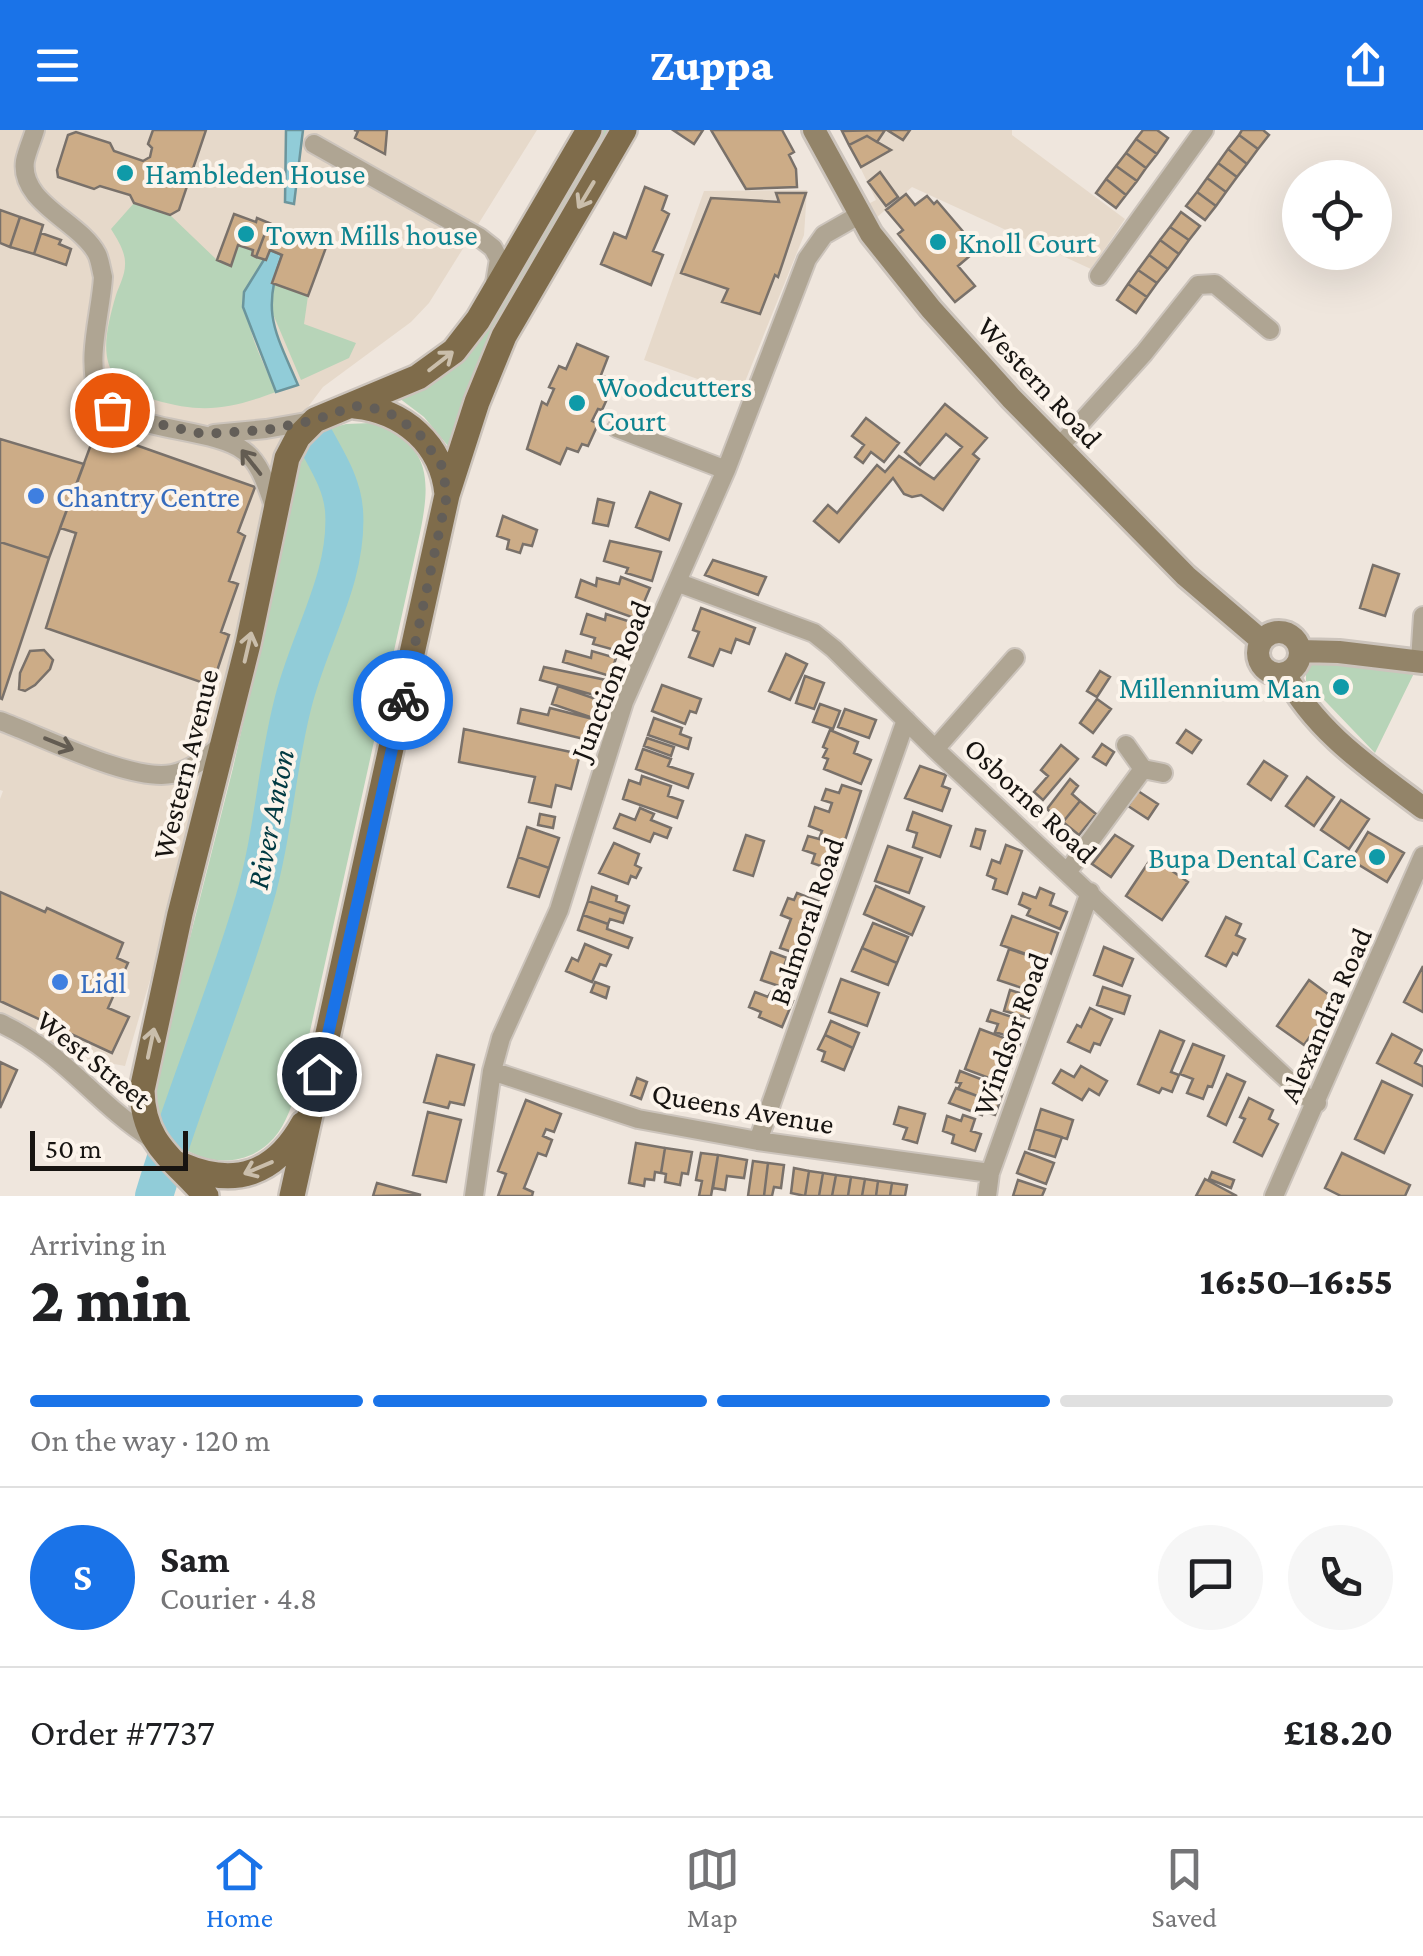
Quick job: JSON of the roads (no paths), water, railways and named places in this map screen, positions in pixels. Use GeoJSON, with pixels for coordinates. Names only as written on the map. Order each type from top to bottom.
{"type":"FeatureCollection","features":[{"type":"Feature","properties":{"kind":"main road"},"geometry":{"type":"LineString","coordinates":[[315,420],[418,377],[463,341],[588,130]]}},
{"type":"Feature","properties":{"kind":"main road"},"geometry":{"type":"LineString","coordinates":[[292,1196],[447,495],[477,402],[504,336],[624,130]]}},
{"type":"Feature","properties":{"kind":"main road","name":"Western Road"},"geometry":{"type":"LineString","coordinates":[[814,130],[859,215],[931,308],[1059,447],[1194,583],[1262,641]]}},
{"type":"Feature","properties":{"kind":"main road"},"geometry":{"type":"LineString","coordinates":[[355,406],[396,416],[421,436],[442,466],[447,495]]}},
{"type":"Feature","properties":{"kind":"main road","name":"Western Avenue"},"geometry":{"type":"LineString","coordinates":[[162,1149],[142,1102],[144,1078],[180,914],[226,742],[283,470],[292,448],[315,420]]}},
{"type":"Feature","properties":{"kind":"main road"},"geometry":{"type":"LineString","coordinates":[[1273,633],[1287,633],[1297,641],[1297,664],[1278,674],[1264,668],[1258,655],[1262,641],[1273,633]]}},
{"type":"Feature","properties":{"kind":"main road"},"geometry":{"type":"LineString","coordinates":[[1300,651],[1421,662]]}},
{"type":"Feature","properties":{"kind":"main road"},"geometry":{"type":"LineString","coordinates":[[1285,673],[1308,708],[1341,742],[1423,808]]}},
{"type":"Feature","properties":{"kind":"main road"},"geometry":{"type":"LineString","coordinates":[[162,1149],[224,1177],[263,1168],[290,1146],[312,1106]]}},
{"type":"Feature","properties":{"kind":"main road"},"geometry":{"type":"LineString","coordinates":[[162,1149],[206,1196]]}},
{"type":"Feature","properties":{"kind":"street"},"geometry":{"type":"LineString","coordinates":[[35,130],[26,160],[29,182],[90,244],[100,264],[95,368],[101,399],[123,416],[234,445],[254,461],[277,512]]}},
{"type":"Feature","properties":{"kind":"street"},"geometry":{"type":"LineString","coordinates":[[1099,276],[1204,130]]}},
{"type":"Feature","properties":{"kind":"street"},"geometry":{"type":"LineString","coordinates":[[314,144],[480,237],[508,243],[535,221]]}},
{"type":"Feature","properties":{"kind":"street","name":"Junction Road"},"geometry":{"type":"LineString","coordinates":[[474,1196],[492,1071],[501,1038],[559,910],[624,702],[726,470],[807,259],[824,235],[859,215]]}},
{"type":"Feature","properties":{"kind":"street"},"geometry":{"type":"LineString","coordinates":[[480,237],[499,258],[492,296]]}},
{"type":"Feature","properties":{"kind":"street"},"geometry":{"type":"LineString","coordinates":[[1059,447],[1144,353],[1198,285],[1215,284],[1270,330]]}},
{"type":"Feature","properties":{"kind":"street"},"geometry":{"type":"LineString","coordinates":[[203,434],[266,430],[315,420]]}},
{"type":"Feature","properties":{"kind":"street"},"geometry":{"type":"LineString","coordinates":[[617,428],[726,470]]}},
{"type":"Feature","properties":{"kind":"street","name":"Osborne Road"},"geometry":{"type":"LineString","coordinates":[[678,583],[814,634],[1068,871],[1174,976],[1317,1103]]}},
{"type":"Feature","properties":{"kind":"street"},"geometry":{"type":"LineString","coordinates":[[1421,662],[1423,616]]}},
{"type":"Feature","properties":{"kind":"street"},"geometry":{"type":"LineString","coordinates":[[935,749],[1015,658]]}},
{"type":"Feature","properties":{"kind":"street","name":"Balmoral Road"},"geometry":{"type":"LineString","coordinates":[[758,1141],[906,720]]}},
{"type":"Feature","properties":{"kind":"street"},"geometry":{"type":"LineString","coordinates":[[0,721],[105,762],[160,776],[196,765],[226,742]]}},
{"type":"Feature","properties":{"kind":"street"},"geometry":{"type":"LineString","coordinates":[[1126,745],[1143,769],[1163,773]]}},
{"type":"Feature","properties":{"kind":"street"},"geometry":{"type":"LineString","coordinates":[[1068,871],[1143,769]]}},
{"type":"Feature","properties":{"kind":"street","name":"Alexandra Road"},"geometry":{"type":"LineString","coordinates":[[1274,1196],[1423,856]]}},
{"type":"Feature","properties":{"kind":"street","name":"Windsor Road"},"geometry":{"type":"LineString","coordinates":[[987,1196],[990,1173],[1090,892]]}},
{"type":"Feature","properties":{"kind":"street","name":"West Street"},"geometry":{"type":"LineString","coordinates":[[0,1023],[41,1044],[118,1115],[162,1149]]}},
{"type":"Feature","properties":{"kind":"street","name":"Queens Avenue"},"geometry":{"type":"LineString","coordinates":[[492,1071],[638,1119],[758,1141],[990,1173]]}},
{"type":"Feature","properties":{"kind":"water"},"geometry":{"type":"Polygon","coordinates":[[[286,130],[303,130],[294,204],[285,202],[286,130]]]}},
{"type":"Feature","properties":{"kind":"water"},"geometry":{"type":"Polygon","coordinates":[[[270,250],[282,255],[272,307],[283,350],[298,385],[276,392],[243,307],[244,292],[270,250]]]}},
{"type":"Feature","properties":{"kind":"waterway","name":"River Anton"},"geometry":{"type":"LineString","coordinates":[[154,1196],[254,901],[292,707],[340,561],[343,500],[316,440]]}},
{"type":"Feature","properties":{"kind":"place","name":"Hambleden House"},"geometry":{"type":"Point","coordinates":[125,173]}},
{"type":"Feature","properties":{"kind":"place","name":"Town Mills house"},"geometry":{"type":"Point","coordinates":[246,234]}},
{"type":"Feature","properties":{"kind":"place","name":"Knoll Court"},"geometry":{"type":"Point","coordinates":[938,242]}},
{"type":"Feature","properties":{"kind":"place","name":"Woodcutters Court"},"geometry":{"type":"Point","coordinates":[577,403]}},
{"type":"Feature","properties":{"kind":"place","name":"Chantry Centre"},"geometry":{"type":"Point","coordinates":[36,496]}},
{"type":"Feature","properties":{"kind":"place","name":"Millennium Man"},"geometry":{"type":"Point","coordinates":[1341,687]}},
{"type":"Feature","properties":{"kind":"place","name":"Bupa Dental Care"},"geometry":{"type":"Point","coordinates":[1377,857]}},
{"type":"Feature","properties":{"kind":"place","name":"Lidl"},"geometry":{"type":"Point","coordinates":[60,982]}}]}
